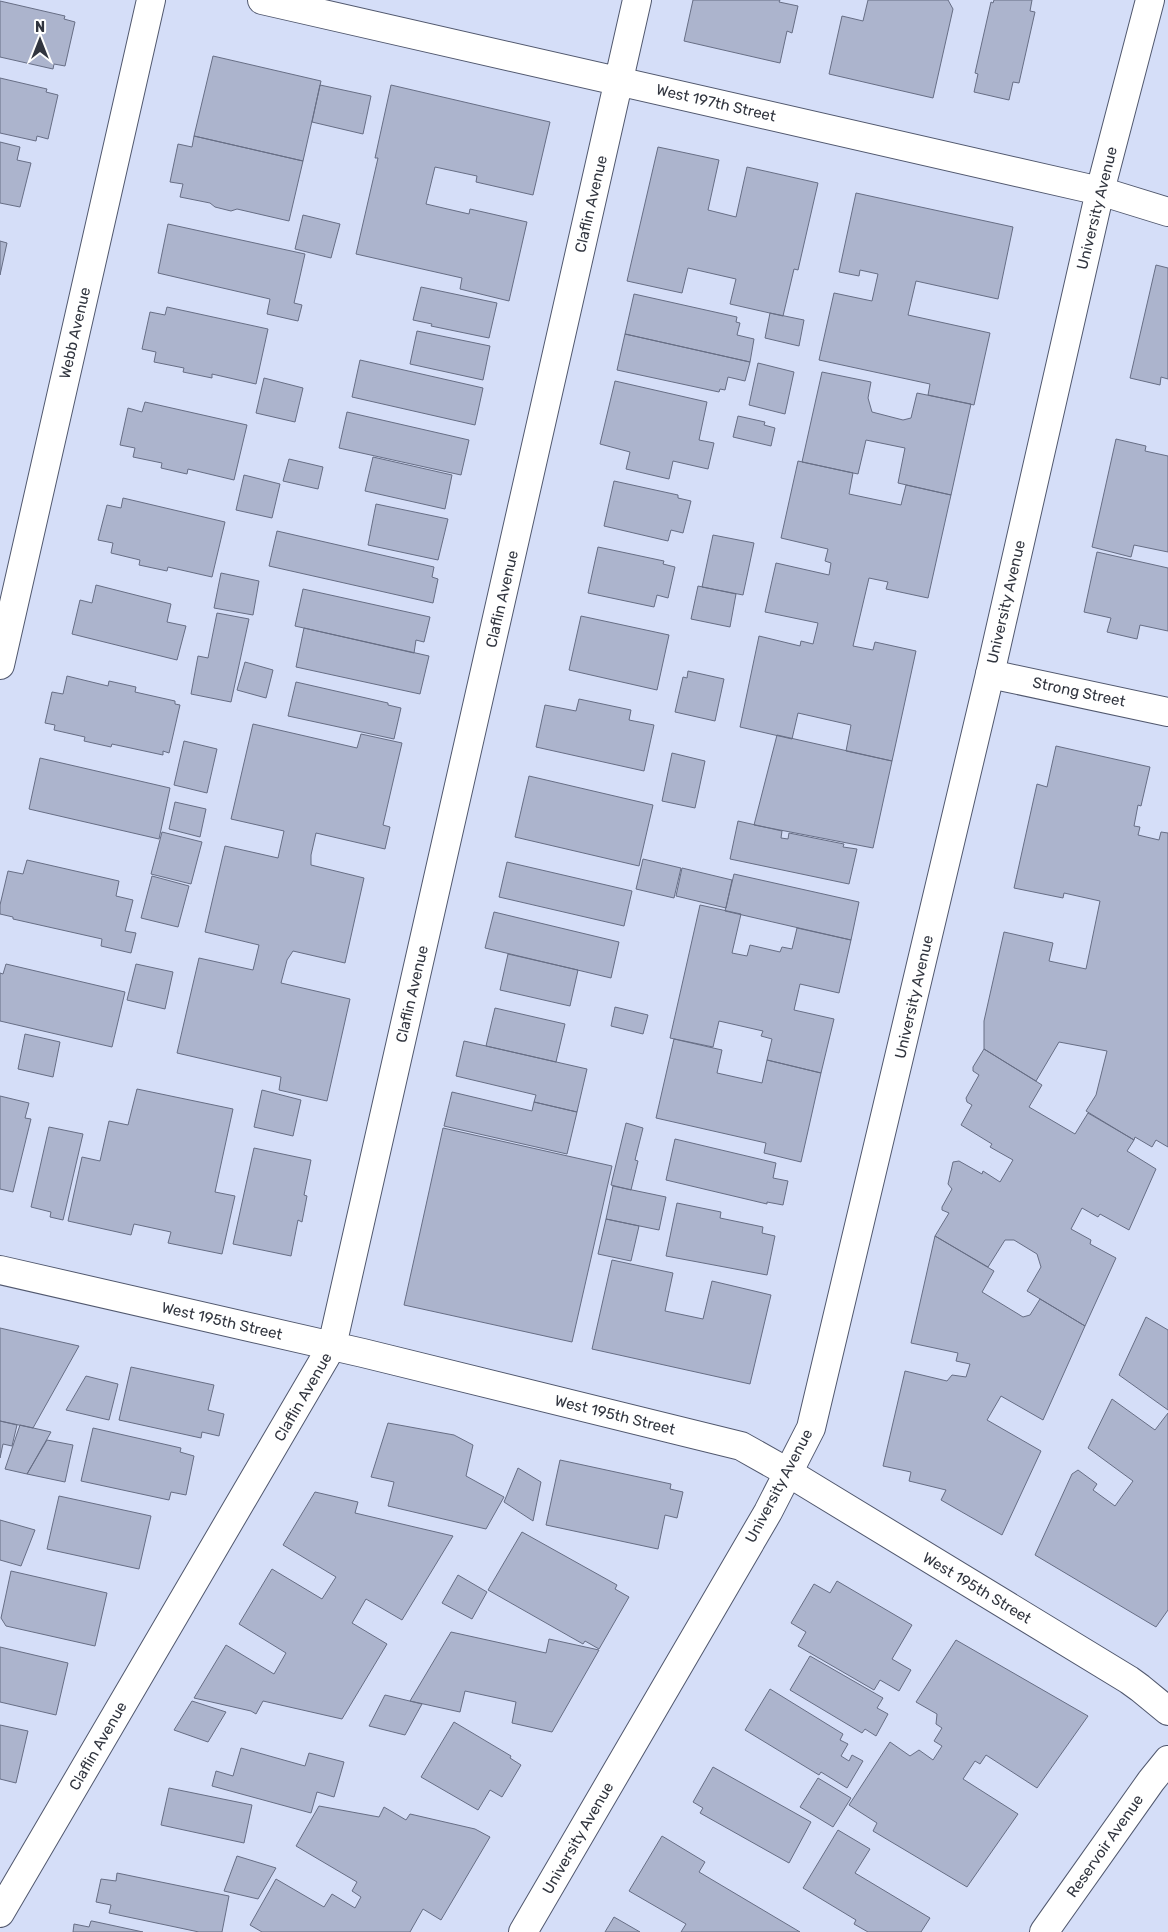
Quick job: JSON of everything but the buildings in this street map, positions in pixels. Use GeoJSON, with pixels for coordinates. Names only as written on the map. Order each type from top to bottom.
{"type":"FeatureCollection","features":[{"type":"Feature","properties":{"kind":"street","name":"Webb Avenue"},"geometry":{"type":"LineString","coordinates":[[0,665],[151,0]]}},
{"type":"Feature","properties":{"kind":"street","name":"West 197th Street"},"geometry":{"type":"LineString","coordinates":[[262,0],[619,80],[1100,192],[1168,212]]}},
{"type":"Feature","properties":{"kind":"street","name":"Claflin Avenue"},"geometry":{"type":"LineString","coordinates":[[0,1913],[332,1346],[637,0]]}},
{"type":"Feature","properties":{"kind":"street","name":"University Avenue"},"geometry":{"type":"LineString","coordinates":[[523,1932],[768,1512],[811,1428],[990,674],[1100,192],[1150,0]]}},
{"type":"Feature","properties":{"kind":"street","name":"Strong Street"},"geometry":{"type":"LineString","coordinates":[[990,674],[1168,712]]}},
{"type":"Feature","properties":{"kind":"street","name":"West 195th Street"},"geometry":{"type":"LineString","coordinates":[[0,1270],[332,1346],[741,1446],[789,1473],[1134,1684],[1168,1711]]}},
{"type":"Feature","properties":{"kind":"street","name":"Reservoir Avenue"},"geometry":{"type":"LineString","coordinates":[[1044,1932],[1151,1781],[1168,1760]]}}]}
